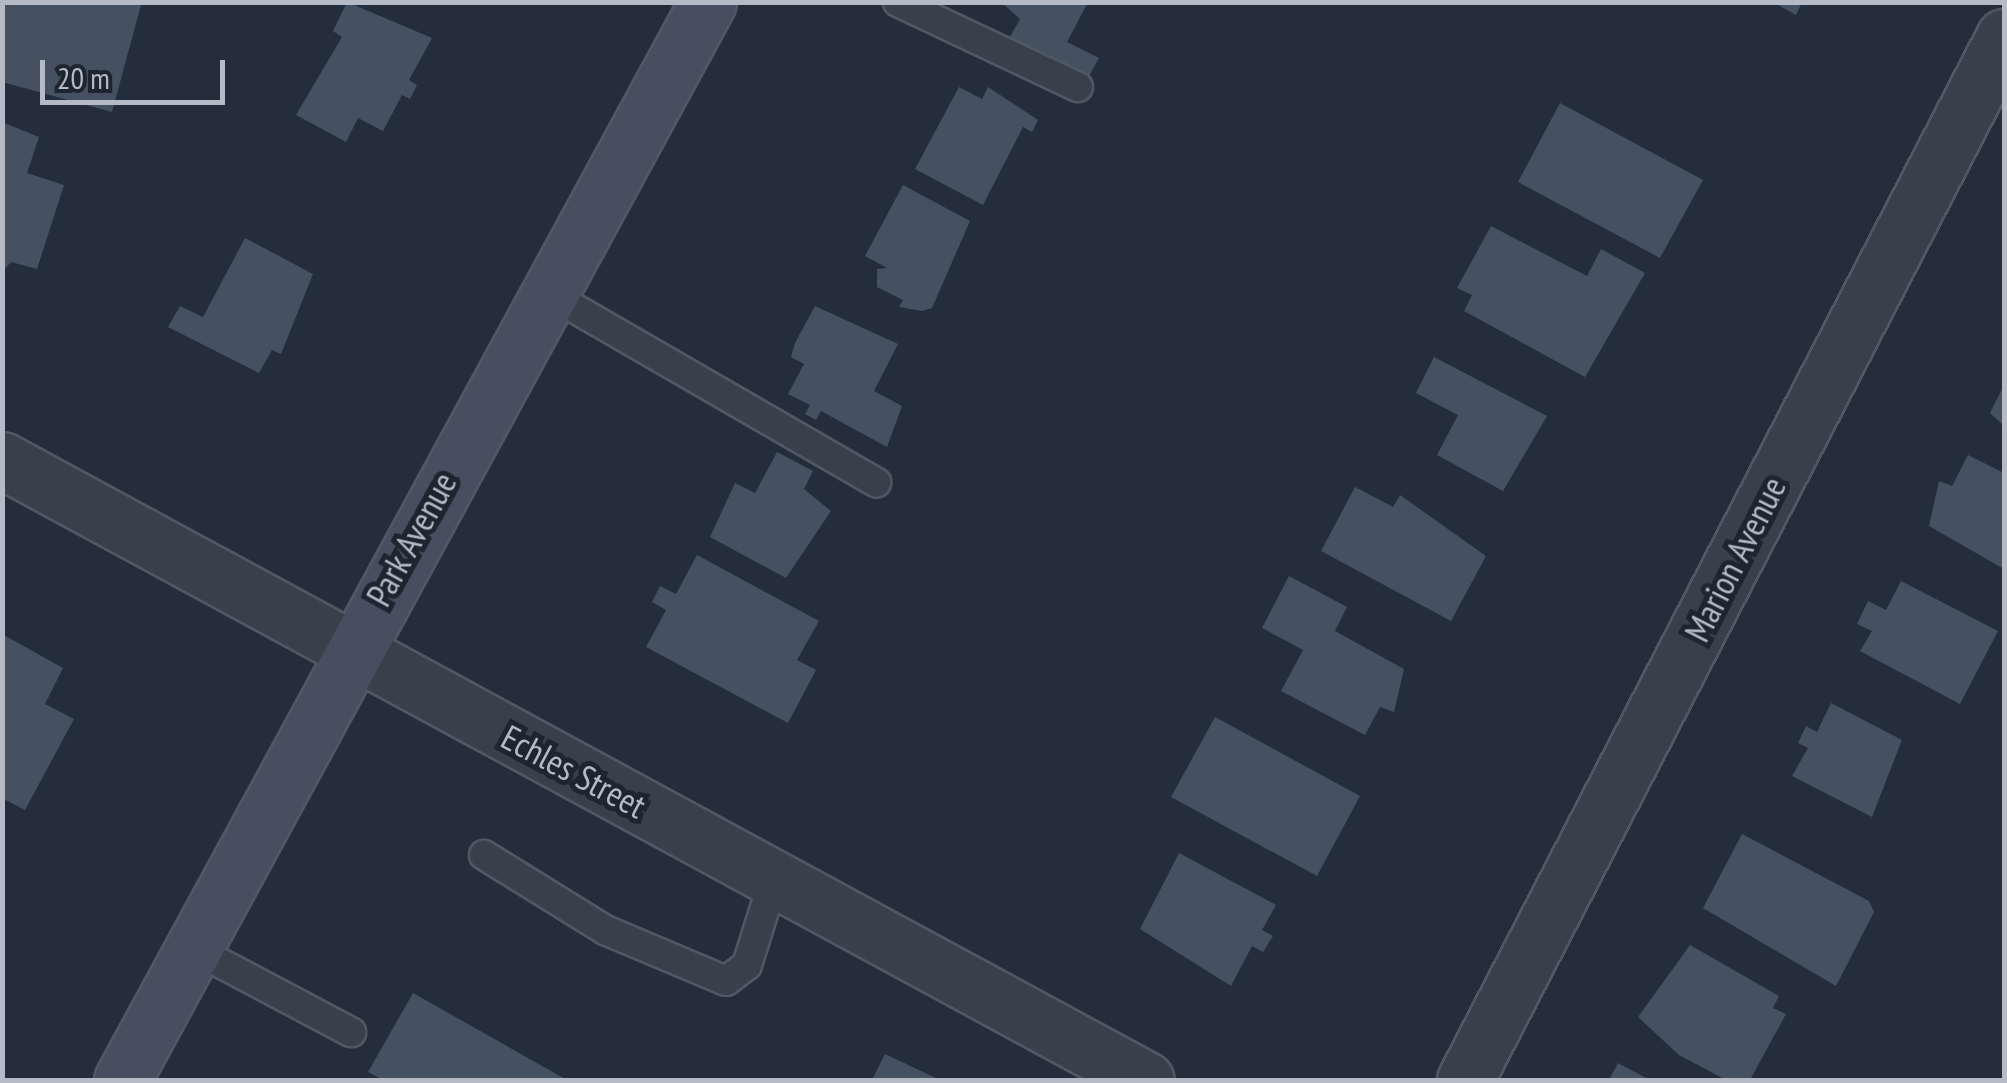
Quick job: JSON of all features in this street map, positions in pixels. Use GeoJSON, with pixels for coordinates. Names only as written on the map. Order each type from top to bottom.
{"type":"FeatureCollection","features":[{"type":"Feature","properties":{"kind":"main road","name":"Park Avenue"},"geometry":{"type":"LineString","coordinates":[[122,1080],[350,649],[708,2]]}},
{"type":"Feature","properties":{"kind":"street","name":"Marion Avenue"},"geometry":{"type":"LineString","coordinates":[[1466,1080],[2004,37]]}},
{"type":"Feature","properties":{"kind":"street","name":"Echles Street"},"geometry":{"type":"LineString","coordinates":[[2,460],[1146,1080]]}},
{"type":"Feature","properties":{"kind":"lane"},"geometry":{"type":"LineString","coordinates":[[898,2],[1078,87]]}},
{"type":"Feature","properties":{"kind":"lane"},"geometry":{"type":"LineString","coordinates":[[548,293],[876,482]]}},
{"type":"Feature","properties":{"kind":"lane"},"geometry":{"type":"LineString","coordinates":[[484,855],[605,930],[726,981],[747,964],[774,879]]}},
{"type":"Feature","properties":{"kind":"lane"},"geometry":{"type":"LineString","coordinates":[[194,949],[352,1032]]}},
{"type":"Feature","properties":{"kind":"building"},"geometry":{"type":"Polygon","coordinates":[[[2,2],[141,5],[112,112],[2,82],[2,2]]]}},
{"type":"Feature","properties":{"kind":"building"},"geometry":{"type":"Polygon","coordinates":[[[347,2],[432,38],[409,80],[417,85],[410,99],[402,95],[383,131],[358,118],[346,142],[296,115],[342,37],[333,31],[347,2]]]}},
{"type":"Feature","properties":{"kind":"building"},"geometry":{"type":"Polygon","coordinates":[[[1001,2],[1088,2],[1067,42],[1099,58],[1088,78],[1010,37],[1020,19],[1001,2]]]}},
{"type":"Feature","properties":{"kind":"building"},"geometry":{"type":"Polygon","coordinates":[[[1773,2],[1802,2],[1796,15],[1773,2]]]}},
{"type":"Feature","properties":{"kind":"building"},"geometry":{"type":"Polygon","coordinates":[[[959,87],[982,99],[988,87],[1038,120],[1032,132],[1023,127],[983,205],[915,169],[959,87]]]}},
{"type":"Feature","properties":{"kind":"building"},"geometry":{"type":"Polygon","coordinates":[[[1560,103],[1703,180],[1660,258],[1518,182],[1560,103]]]}},
{"type":"Feature","properties":{"kind":"building"},"geometry":{"type":"Polygon","coordinates":[[[2,122],[39,137],[27,173],[64,185],[37,269],[11,262],[2,272],[2,122]]]}},
{"type":"Feature","properties":{"kind":"building"},"geometry":{"type":"Polygon","coordinates":[[[903,185],[970,221],[932,308],[922,311],[899,307],[903,300],[877,287],[877,269],[887,268],[865,256],[903,185]]]}},
{"type":"Feature","properties":{"kind":"building"},"geometry":{"type":"Polygon","coordinates":[[[1491,226],[1587,276],[1601,249],[1645,273],[1585,377],[1464,311],[1472,295],[1457,288],[1491,226]]]}},
{"type":"Feature","properties":{"kind":"building"},"geometry":{"type":"Polygon","coordinates":[[[245,238],[313,274],[281,354],[272,350],[259,373],[168,327],[180,306],[203,317],[245,238]]]}},
{"type":"Feature","properties":{"kind":"building"},"geometry":{"type":"Polygon","coordinates":[[[815,306],[898,344],[874,391],[902,406],[887,447],[821,411],[816,420],[805,414],[810,405],[788,394],[804,364],[791,357],[795,343],[815,306]]]}},
{"type":"Feature","properties":{"kind":"building"},"geometry":{"type":"Polygon","coordinates":[[[1434,357],[1547,416],[1503,491],[1437,455],[1458,415],[1416,393],[1434,357]]]}},
{"type":"Feature","properties":{"kind":"building"},"geometry":{"type":"Polygon","coordinates":[[[2004,385],[2004,426],[1990,413],[2004,385]]]}},
{"type":"Feature","properties":{"kind":"building"},"geometry":{"type":"Polygon","coordinates":[[[777,452],[813,471],[804,489],[831,511],[786,578],[710,537],[735,483],[755,493],[777,452]]]}},
{"type":"Feature","properties":{"kind":"building"},"geometry":{"type":"Polygon","coordinates":[[[1968,455],[2004,473],[2004,569],[1929,526],[1939,481],[1952,486],[1968,455]]]}},
{"type":"Feature","properties":{"kind":"building"},"geometry":{"type":"Polygon","coordinates":[[[1355,487],[1393,507],[1400,495],[1486,556],[1451,621],[1321,551],[1355,487]]]}},
{"type":"Feature","properties":{"kind":"building"},"geometry":{"type":"Polygon","coordinates":[[[697,555],[819,621],[797,660],[816,670],[788,723],[646,647],[666,610],[652,602],[660,586],[676,594],[697,555]]]}},
{"type":"Feature","properties":{"kind":"building"},"geometry":{"type":"Polygon","coordinates":[[[1289,576],[1347,607],[1335,631],[1404,669],[1394,712],[1380,707],[1365,735],[1281,691],[1303,650],[1262,628],[1289,576]]]}},
{"type":"Feature","properties":{"kind":"building"},"geometry":{"type":"Polygon","coordinates":[[[1901,581],[1998,631],[1960,704],[1860,651],[1872,631],[1857,624],[1868,601],[1886,610],[1901,581]]]}},
{"type":"Feature","properties":{"kind":"building"},"geometry":{"type":"Polygon","coordinates":[[[2,634],[63,668],[45,704],[74,719],[25,810],[2,798],[2,634]]]}},
{"type":"Feature","properties":{"kind":"building"},"geometry":{"type":"Polygon","coordinates":[[[1831,703],[1902,740],[1872,817],[1792,776],[1808,748],[1798,743],[1806,726],[1817,732],[1831,703]]]}},
{"type":"Feature","properties":{"kind":"building"},"geometry":{"type":"Polygon","coordinates":[[[1215,717],[1360,796],[1317,876],[1171,797],[1215,717]]]}},
{"type":"Feature","properties":{"kind":"building"},"geometry":{"type":"Polygon","coordinates":[[[1742,834],[1869,901],[1874,912],[1836,986],[1703,908],[1742,834]]]}},
{"type":"Feature","properties":{"kind":"building"},"geometry":{"type":"Polygon","coordinates":[[[1179,853],[1276,905],[1262,930],[1273,936],[1263,952],[1252,946],[1231,986],[1140,929],[1179,853]]]}},
{"type":"Feature","properties":{"kind":"building"},"geometry":{"type":"Polygon","coordinates":[[[1690,945],[1779,996],[1773,1008],[1786,1014],[1750,1080],[1726,1080],[1679,1055],[1638,1017],[1690,945]]]}},
{"type":"Feature","properties":{"kind":"building"},"geometry":{"type":"Polygon","coordinates":[[[413,993],[567,1080],[383,1080],[368,1072],[413,993]]]}},
{"type":"Feature","properties":{"kind":"building"},"geometry":{"type":"Polygon","coordinates":[[[885,1054],[940,1080],[872,1080],[885,1054]]]}},
{"type":"Feature","properties":{"kind":"building"},"geometry":{"type":"Polygon","coordinates":[[[1618,1063],[1650,1080],[1609,1080],[1618,1063]]]}}]}
